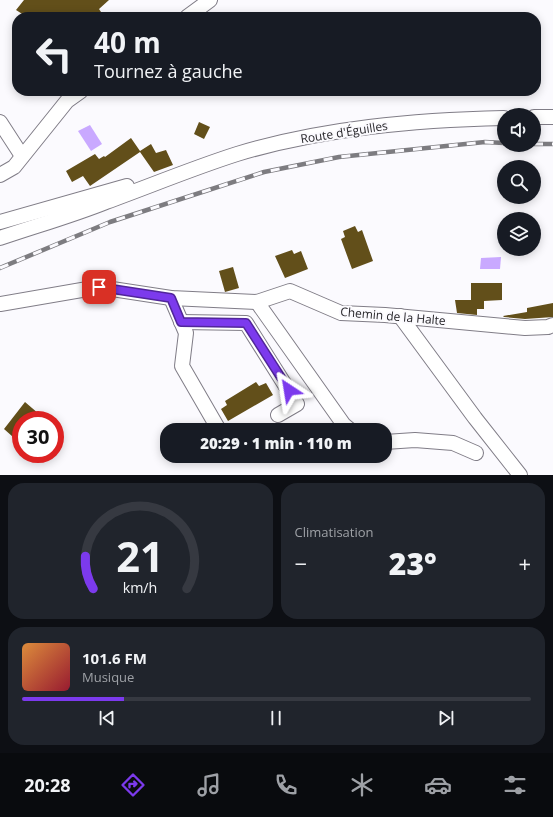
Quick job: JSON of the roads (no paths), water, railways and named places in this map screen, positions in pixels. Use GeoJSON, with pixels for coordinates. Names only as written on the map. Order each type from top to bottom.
{"type":"FeatureCollection","features":[{"type":"Feature","properties":{"kind":"street"},"geometry":{"type":"LineString","coordinates":[[194,12],[210,0]]}},
{"type":"Feature","properties":{"kind":"street"},"geometry":{"type":"LineString","coordinates":[[0,175],[14,167],[67,101],[74,96]]}},
{"type":"Feature","properties":{"kind":"street"},"geometry":{"type":"LineString","coordinates":[[541,117],[553,117]]}},
{"type":"Feature","properties":{"kind":"street","name":"Route d'Éguilles"},"geometry":{"type":"LineString","coordinates":[[0,222],[86,196],[188,170],[238,154],[293,140],[439,119],[497,118]]}},
{"type":"Feature","properties":{"kind":"street"},"geometry":{"type":"LineString","coordinates":[[0,122],[22,156]]}},
{"type":"Feature","properties":{"kind":"street","name":"Route d'Éguilles"},"geometry":{"type":"LineString","coordinates":[[0,238],[104,203],[188,170]]}},
{"type":"Feature","properties":{"kind":"street","name":"Chemin de la Halte"},"geometry":{"type":"LineString","coordinates":[[0,304],[99,287],[171,298],[257,302],[290,291],[341,314],[400,316],[525,328],[548,327],[553,325]]}},
{"type":"Feature","properties":{"kind":"street"},"geometry":{"type":"LineString","coordinates":[[171,298],[186,333],[182,366],[216,423]]}},
{"type":"Feature","properties":{"kind":"street"},"geometry":{"type":"LineString","coordinates":[[257,302],[343,423]]}},
{"type":"Feature","properties":{"kind":"street"},"geometry":{"type":"LineString","coordinates":[[400,316],[475,418],[520,475]]}},
{"type":"Feature","properties":{"kind":"street"},"geometry":{"type":"LineString","coordinates":[[181,322],[246,323],[297,404],[278,415]]}},
{"type":"Feature","properties":{"kind":"street"},"geometry":{"type":"LineString","coordinates":[[392,442],[415,440],[453,443],[476,453]]}},
{"type":"Feature","properties":{"kind":"railway"},"geometry":{"type":"LineString","coordinates":[[0,268],[110,222],[264,172],[339,157],[485,142],[497,143]]}},
{"type":"Feature","properties":{"kind":"railway"},"geometry":{"type":"LineString","coordinates":[[541,144],[553,144]]}}]}
